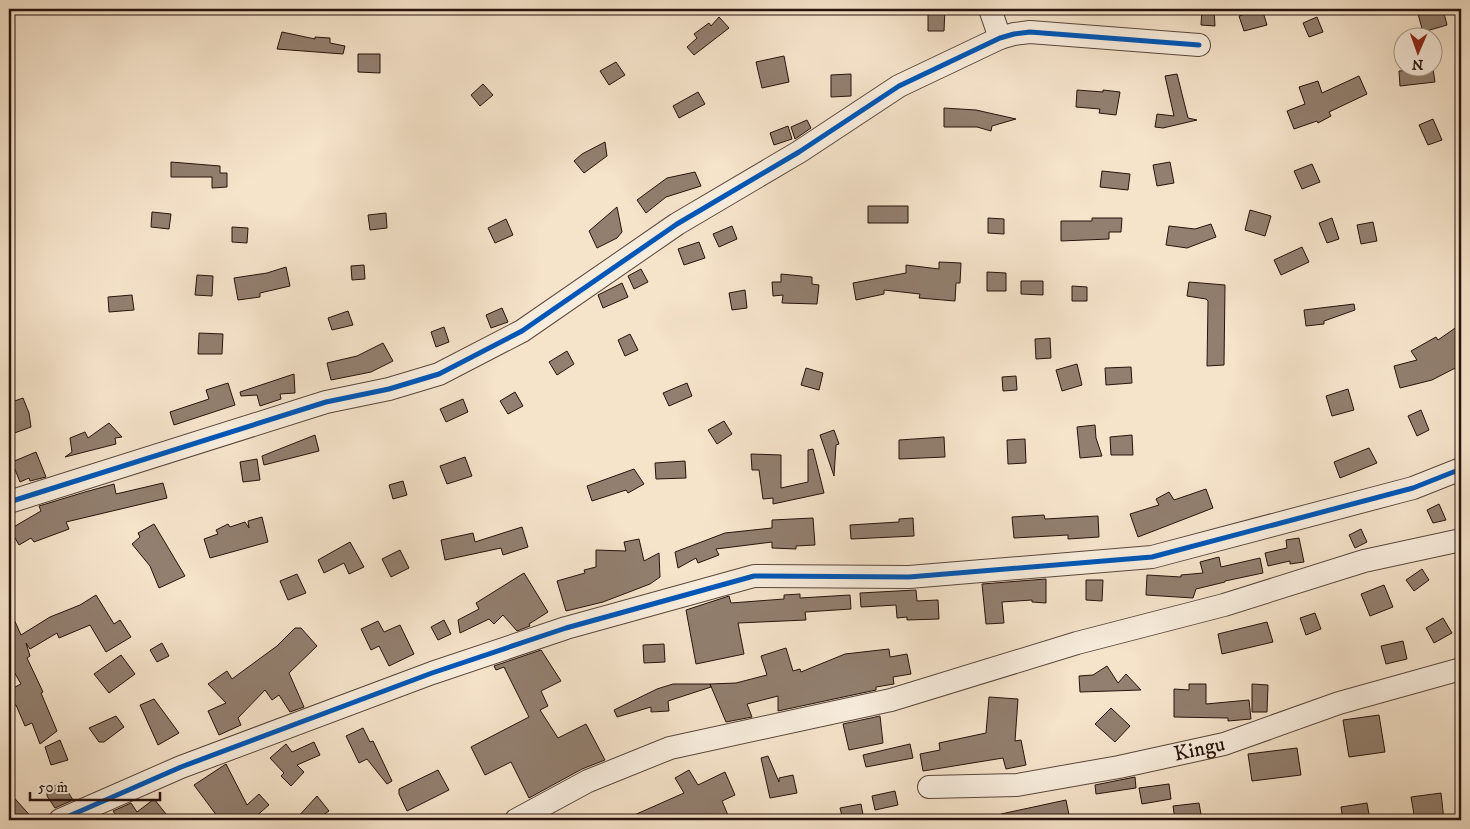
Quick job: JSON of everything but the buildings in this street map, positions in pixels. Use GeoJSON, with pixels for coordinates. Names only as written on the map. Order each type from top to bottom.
{"type":"FeatureCollection","features":[{"type":"Feature","properties":{"kind":"street"},"geometry":{"type":"LineString","coordinates":[[990,9],[1000,38]]}},
{"type":"Feature","properties":{"kind":"street"},"geometry":{"type":"LineString","coordinates":[[9,502],[326,402],[389,389],[439,374],[522,331],[677,224],[799,152],[899,86],[1000,38],[1030,32],[1199,46]]}},
{"type":"Feature","properties":{"kind":"street"},"geometry":{"type":"LineString","coordinates":[[60,820],[181,767],[432,673],[566,628],[754,576],[909,577],[1152,557],[1413,488],[1461,469]]}},
{"type":"Feature","properties":{"kind":"street"},"geometry":{"type":"LineString","coordinates":[[516,820],[588,781],[670,748],[891,700],[1077,643],[1224,605],[1364,561],[1461,540]]}},
{"type":"Feature","properties":{"kind":"street","name":"Kingu"},"geometry":{"type":"LineString","coordinates":[[929,787],[1018,785],[1128,765],[1224,744],[1339,703],[1461,669]]}},
{"type":"Feature","properties":{"kind":"cycle path"},"geometry":{"type":"LineString","coordinates":[[9,502],[326,402],[389,389],[439,374],[522,331],[677,224],[799,152],[899,86],[1000,38],[1030,32],[1199,45]]}},
{"type":"Feature","properties":{"kind":"cycle path"},"geometry":{"type":"LineString","coordinates":[[60,820],[181,767],[432,673],[566,628],[754,576],[909,577],[1152,557],[1413,488],[1461,469]]}}]}
